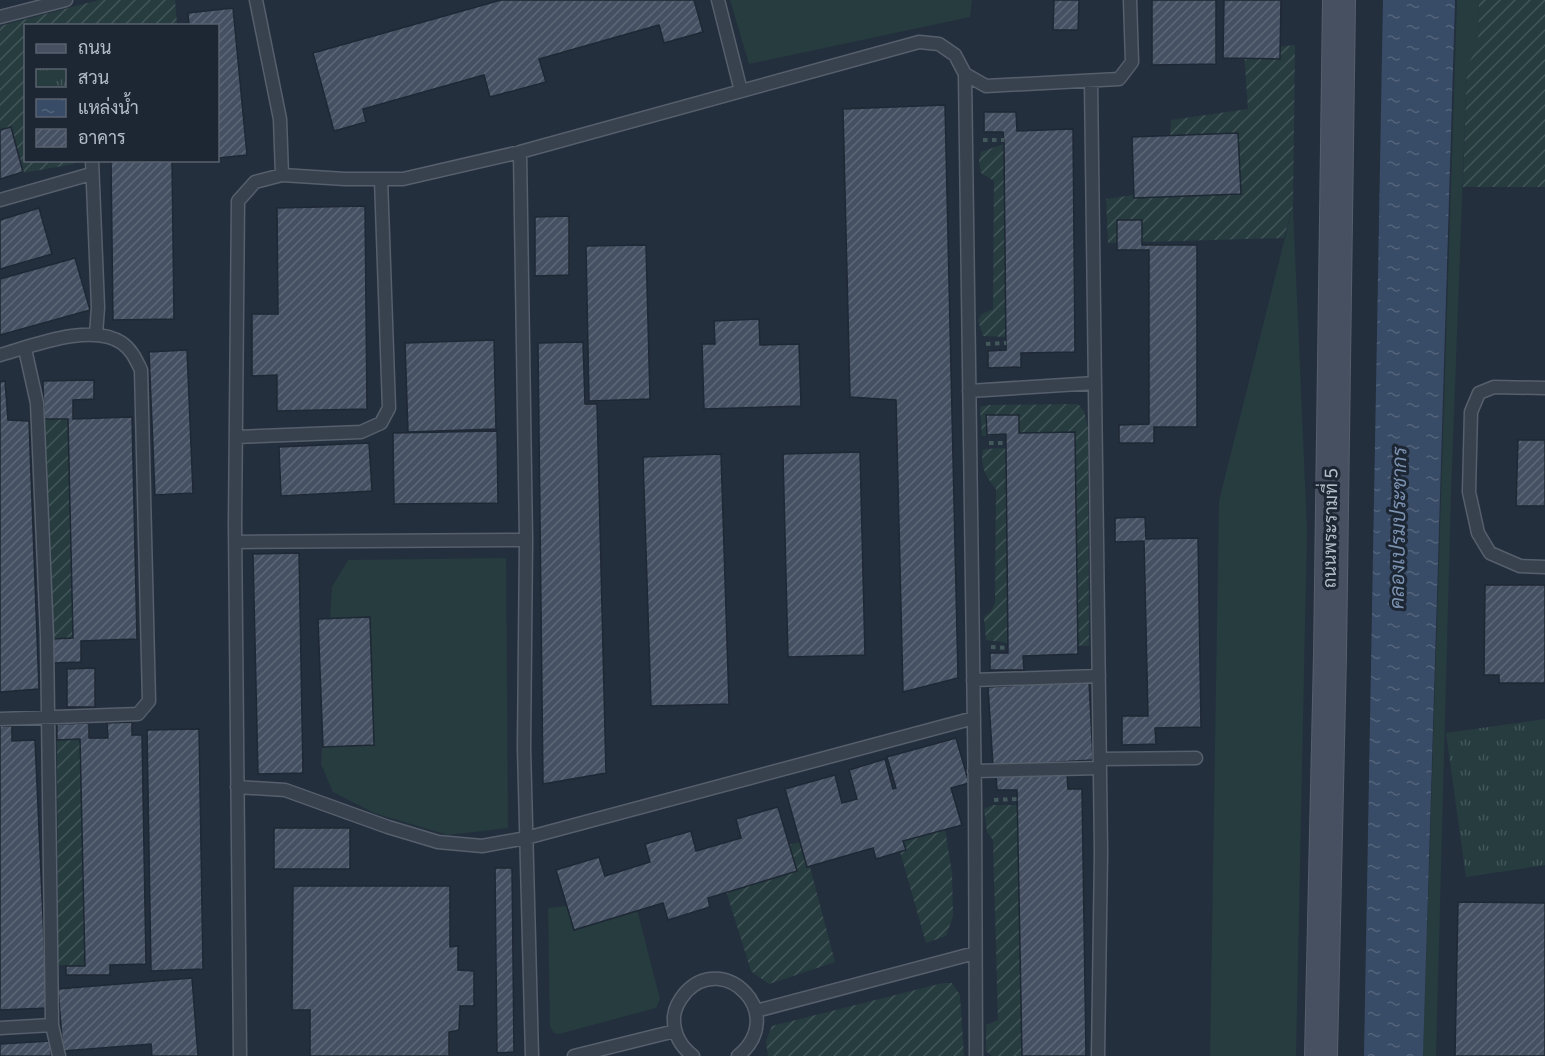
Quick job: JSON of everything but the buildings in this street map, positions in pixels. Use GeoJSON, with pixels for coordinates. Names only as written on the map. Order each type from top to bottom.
{"type":"FeatureCollection","features":[{"type":"Feature","properties":{"kind":"main road","name":"ถนนพระรามที่ 5"},"geometry":{"type":"LineString","coordinates":[[1321,1056],[1330,655],[1339,0]]}},
{"type":"Feature","properties":{"kind":"lane"},"geometry":{"type":"LineString","coordinates":[[0,16],[66,0]]}},
{"type":"Feature","properties":{"kind":"lane"},"geometry":{"type":"LineString","coordinates":[[256,0],[280,118],[282,175]]}},
{"type":"Feature","properties":{"kind":"lane"},"geometry":{"type":"LineString","coordinates":[[718,0],[741,91]]}},
{"type":"Feature","properties":{"kind":"lane"},"geometry":{"type":"LineString","coordinates":[[965,74],[987,86],[1119,79],[1132,62],[1130,0]]}},
{"type":"Feature","properties":{"kind":"lane"},"geometry":{"type":"LineString","coordinates":[[240,1056],[235,542],[238,201],[255,182],[282,175],[403,179],[520,152],[919,42],[939,44],[955,55],[965,74],[976,1056]]}},
{"type":"Feature","properties":{"kind":"lane"},"geometry":{"type":"LineString","coordinates":[[1091,81],[1101,852],[1098,1056]]}},
{"type":"Feature","properties":{"kind":"lane"},"geometry":{"type":"LineString","coordinates":[[520,152],[526,540],[524,748],[532,1056]]}},
{"type":"Feature","properties":{"kind":"lane"},"geometry":{"type":"LineString","coordinates":[[92,162],[98,307],[96,334]]}},
{"type":"Feature","properties":{"kind":"lane"},"geometry":{"type":"LineString","coordinates":[[0,200],[91,174]]}},
{"type":"Feature","properties":{"kind":"lane"},"geometry":{"type":"LineString","coordinates":[[236,437],[362,432],[381,423],[389,408],[381,179]]}},
{"type":"Feature","properties":{"kind":"lane"},"geometry":{"type":"LineString","coordinates":[[0,355],[65,338],[96,334],[121,342],[132,352],[141,370],[149,701],[138,714],[0,719]]}},
{"type":"Feature","properties":{"kind":"lane"},"geometry":{"type":"LineString","coordinates":[[25,348],[37,403],[47,636],[52,1025],[59,1056]]}},
{"type":"Feature","properties":{"kind":"lane"},"geometry":{"type":"LineString","coordinates":[[969,391],[1095,383]]}},
{"type":"Feature","properties":{"kind":"lane"},"geometry":{"type":"LineString","coordinates":[[1545,388],[1494,387],[1479,393],[1471,412],[1469,492],[1478,533],[1490,553],[1520,566],[1545,567]]}},
{"type":"Feature","properties":{"kind":"lane"},"geometry":{"type":"LineString","coordinates":[[235,542],[526,540]]}},
{"type":"Feature","properties":{"kind":"lane"},"geometry":{"type":"LineString","coordinates":[[973,680],[1099,676]]}},
{"type":"Feature","properties":{"kind":"lane"},"geometry":{"type":"LineString","coordinates":[[237,787],[285,790],[388,827],[438,842],[482,846],[526,838],[974,718]]}},
{"type":"Feature","properties":{"kind":"lane"},"geometry":{"type":"LineString","coordinates":[[974,771],[1196,758]]}},
{"type":"Feature","properties":{"kind":"lane"},"geometry":{"type":"LineString","coordinates":[[756,1011],[975,953]]}},
{"type":"Feature","properties":{"kind":"lane"},"geometry":{"type":"LineString","coordinates":[[693,1056],[685,1050],[675,1031],[674,1011],[689,988],[715,979],[735,984],[750,998],[756,1011],[758,1024],[754,1037],[747,1049],[738,1056]]}},
{"type":"Feature","properties":{"kind":"lane"},"geometry":{"type":"LineString","coordinates":[[0,1028],[52,1025]]}},
{"type":"Feature","properties":{"kind":"lane"},"geometry":{"type":"LineString","coordinates":[[574,1056],[675,1031]]}},
{"type":"Feature","properties":{"kind":"green space"},"geometry":{"type":"Polygon","coordinates":[[[99,0],[175,0],[177,24],[24,24],[24,162],[75,162],[74,164],[0,177],[0,26],[99,0]]]}},
{"type":"Feature","properties":{"kind":"green space"},"geometry":{"type":"Polygon","coordinates":[[[730,0],[972,0],[970,17],[749,64],[730,0]]]}},
{"type":"Feature","properties":{"kind":"green space"},"geometry":{"type":"Polygon","coordinates":[[[1457,0],[1479,0],[1478,48],[1467,66],[1451,494],[1436,1056],[1423,1056],[1457,0]]]}},
{"type":"Feature","properties":{"kind":"green space"},"geometry":{"type":"Polygon","coordinates":[[[1479,0],[1545,0],[1545,187],[1463,187],[1467,66],[1478,47],[1479,0]]]}},
{"type":"Feature","properties":{"kind":"green space"},"geometry":{"type":"Polygon","coordinates":[[[1295,45],[1293,206],[1284,238],[1108,243],[1106,199],[1167,190],[1171,120],[1248,109],[1244,51],[1295,45]]]}},
{"type":"Feature","properties":{"kind":"green space"},"geometry":{"type":"Polygon","coordinates":[[[1004,144],[1006,337],[983,336],[978,320],[982,314],[993,309],[994,181],[981,173],[979,161],[981,152],[1004,144]]]}},
{"type":"Feature","properties":{"kind":"green space"},"geometry":{"type":"Polygon","coordinates":[[[1293,206],[1307,530],[1296,1056],[1210,1056],[1219,501],[1293,206]]]}},
{"type":"Feature","properties":{"kind":"green space"},"geometry":{"type":"Polygon","coordinates":[[[1078,404],[1084,411],[1088,428],[1089,646],[986,640],[984,617],[995,603],[996,489],[984,470],[982,455],[983,449],[1006,448],[1006,435],[982,436],[980,407],[1078,404]]]}},
{"type":"Feature","properties":{"kind":"green space"},"geometry":{"type":"Polygon","coordinates":[[[44,419],[68,419],[73,638],[51,639],[44,419]]]}},
{"type":"Feature","properties":{"kind":"green space"},"geometry":{"type":"Polygon","coordinates":[[[506,558],[508,828],[448,835],[374,813],[333,792],[321,764],[332,587],[348,560],[506,558]]]}},
{"type":"Feature","properties":{"kind":"green space"},"geometry":{"type":"Polygon","coordinates":[[[1545,719],[1545,865],[1466,877],[1446,733],[1545,719]]]}},
{"type":"Feature","properties":{"kind":"green space"},"geometry":{"type":"Polygon","coordinates":[[[80,739],[85,966],[58,965],[57,740],[80,739]]]}},
{"type":"Feature","properties":{"kind":"green space"},"geometry":{"type":"Polygon","coordinates":[[[993,805],[1018,805],[1022,1056],[992,1056],[986,1051],[986,1025],[998,1020],[993,840],[987,832],[984,809],[993,805]]]}},
{"type":"Feature","properties":{"kind":"green space"},"geometry":{"type":"Polygon","coordinates":[[[945,829],[952,873],[953,916],[946,936],[926,943],[897,841],[945,829]]]}},
{"type":"Feature","properties":{"kind":"green space"},"geometry":{"type":"Polygon","coordinates":[[[803,841],[835,962],[769,984],[751,971],[718,865],[803,841]]]}},
{"type":"Feature","properties":{"kind":"green space"},"geometry":{"type":"Polygon","coordinates":[[[634,898],[660,999],[656,1008],[559,1034],[554,1033],[550,1027],[548,908],[634,898]]]}},
{"type":"Feature","properties":{"kind":"green space"},"geometry":{"type":"Polygon","coordinates":[[[943,983],[952,983],[960,995],[964,1056],[768,1056],[766,1041],[772,1026],[943,983]]]}},
{"type":"Feature","properties":{"kind":"water","name":"คลองเปรมประชากร"},"geometry":{"type":"Polygon","coordinates":[[[1383,0],[1455,0],[1423,1056],[1364,1056],[1383,0]]]}}]}
